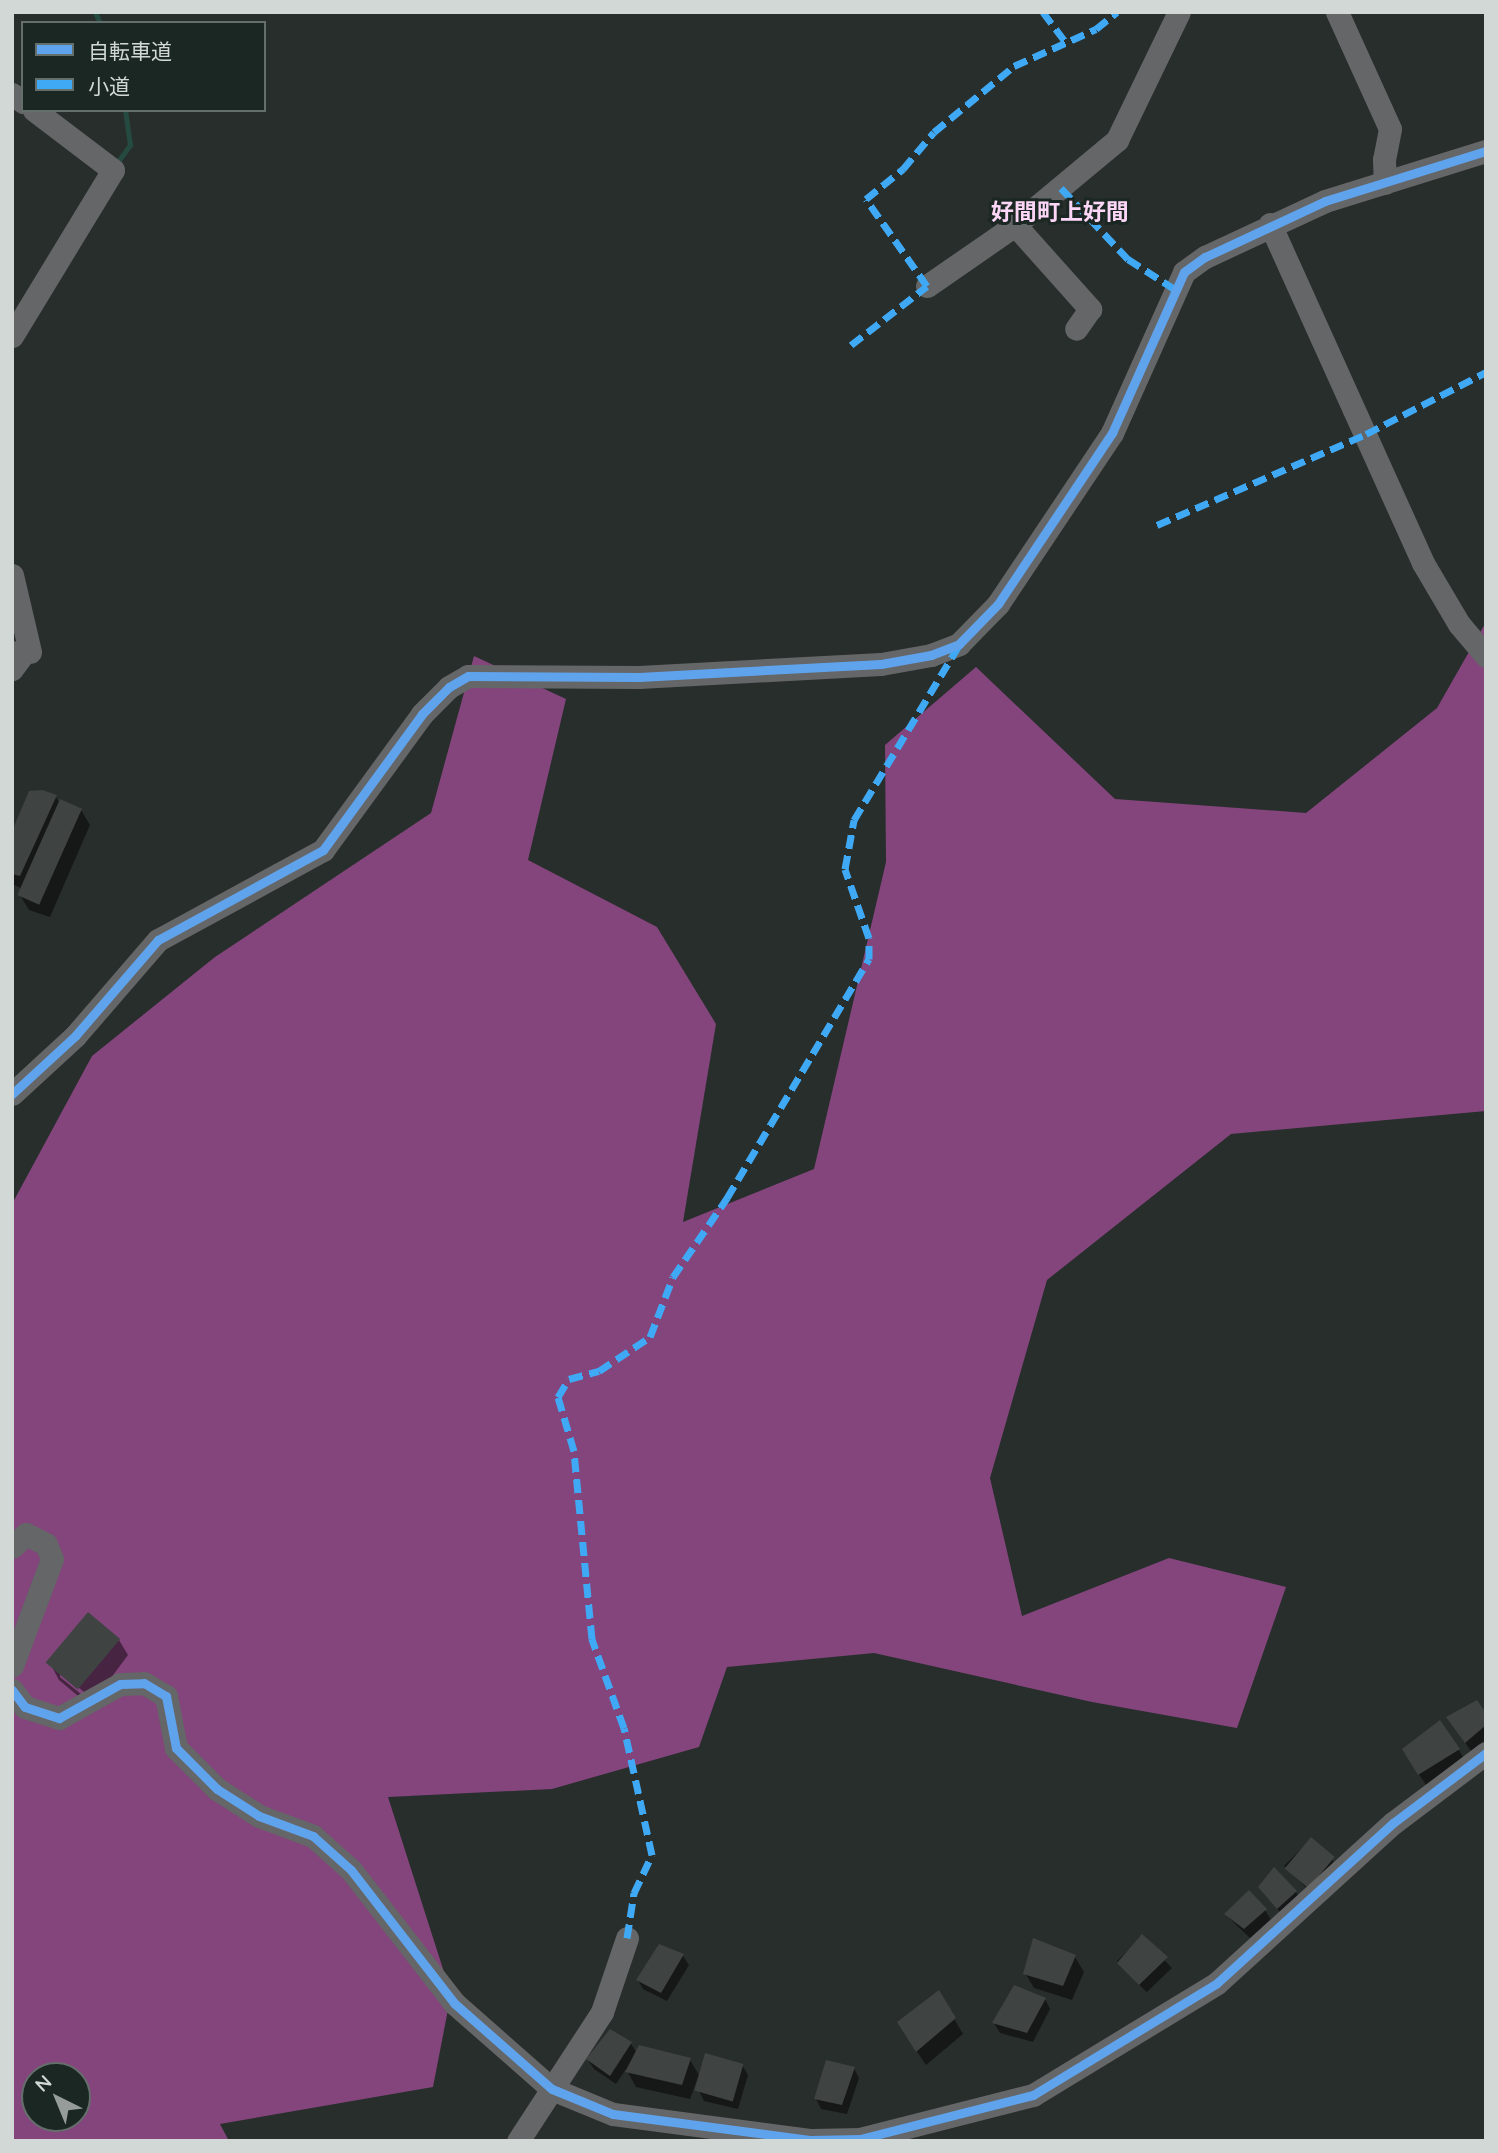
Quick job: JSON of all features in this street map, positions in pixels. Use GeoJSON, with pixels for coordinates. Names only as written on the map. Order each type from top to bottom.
{"type":"FeatureCollection","features":[{"type":"Feature","properties":{"kind":"street"},"geometry":{"type":"LineString","coordinates":[[927,286],[1015,225],[1117,140],[1180,12]]}},
{"type":"Feature","properties":{"kind":"street"},"geometry":{"type":"LineString","coordinates":[[1337,12],[1390,129],[1384,159],[1385,183]]}},
{"type":"Feature","properties":{"kind":"street"},"geometry":{"type":"LineString","coordinates":[[12,337],[113,170],[37,112]]}},
{"type":"Feature","properties":{"kind":"street"},"geometry":{"type":"LineString","coordinates":[[12,1094],[75,1036],[158,940],[323,850],[422,714],[449,687],[468,676],[639,677],[881,664],[931,655],[959,644],[998,604],[1112,433],[1184,272],[1205,257],[1270,224],[1486,151]]}},
{"type":"Feature","properties":{"kind":"street"},"geometry":{"type":"LineString","coordinates":[[1270,224],[1423,563],[1459,624],[1486,656]]}},
{"type":"Feature","properties":{"kind":"street"},"geometry":{"type":"LineString","coordinates":[[1015,225],[1090,309],[1076,329]]}},
{"type":"Feature","properties":{"kind":"street"},"geometry":{"type":"LineString","coordinates":[[12,575],[21,652],[12,669]]}},
{"type":"Feature","properties":{"kind":"street"},"geometry":{"type":"LineString","coordinates":[[12,1547],[26,1534],[46,1544],[52,1559],[12,1666]]}},
{"type":"Feature","properties":{"kind":"street"},"geometry":{"type":"LineString","coordinates":[[12,1690],[25,1707],[59,1717],[120,1684],[144,1683],[166,1696],[176,1748],[217,1790],[258,1816],[313,1836],[351,1870],[454,2003],[552,2089],[613,2114],[811,2140],[860,2139],[1033,2095],[1217,1983],[1393,1823],[1486,1753]]}},
{"type":"Feature","properties":{"kind":"street"},"geometry":{"type":"LineString","coordinates":[[518,2141],[602,2012],[627,1938]]}},
{"type":"Feature","properties":{"kind":"shaded area"},"geometry":{"type":"Polygon","coordinates":[[[1486,622],[1486,1111],[1231,1134],[1047,1280],[990,1478],[1022,1616],[1169,1558],[1286,1587],[1237,1728],[1092,1702],[874,1653],[727,1667],[699,1747],[552,1789],[388,1797],[451,1994],[433,2087],[220,2124],[229,2141],[12,2141],[12,1204],[92,1056],[215,957],[431,813],[474,656],[566,699],[528,860],[657,927],[716,1024],[683,1222],[814,1169],[886,862],[885,745],[976,667],[1115,799],[1306,813],[1437,708],[1486,622]]]}},
{"type":"Feature","properties":{"kind":"building"},"geometry":{"type":"Polygon","coordinates":[[[42,790],[57,795],[20,876],[12,874],[12,831],[29,791],[42,790]]]}},
{"type":"Feature","properties":{"kind":"building"},"geometry":{"type":"Polygon","coordinates":[[[60,799],[82,809],[39,905],[17,895],[60,799]]]}},
{"type":"Feature","properties":{"kind":"building"},"geometry":{"type":"Polygon","coordinates":[[[88,1612],[120,1639],[78,1690],[46,1663],[88,1612]]]}},
{"type":"Feature","properties":{"kind":"building"},"geometry":{"type":"Polygon","coordinates":[[[1477,1700],[1486,1713],[1486,1725],[1465,1743],[1446,1717],[1477,1700]]]}},
{"type":"Feature","properties":{"kind":"building"},"geometry":{"type":"Polygon","coordinates":[[[1440,1720],[1460,1749],[1418,1775],[1402,1749],[1440,1720]]]}},
{"type":"Feature","properties":{"kind":"building"},"geometry":{"type":"Polygon","coordinates":[[[1311,1837],[1335,1857],[1308,1888],[1285,1868],[1311,1837]]]}},
{"type":"Feature","properties":{"kind":"building"},"geometry":{"type":"Polygon","coordinates":[[[1274,1867],[1297,1891],[1277,1909],[1258,1887],[1274,1867]]]}},
{"type":"Feature","properties":{"kind":"building"},"geometry":{"type":"Polygon","coordinates":[[[1249,1890],[1267,1909],[1244,1929],[1224,1914],[1249,1890]]]}},
{"type":"Feature","properties":{"kind":"building"},"geometry":{"type":"Polygon","coordinates":[[[1142,1934],[1168,1957],[1139,1985],[1117,1963],[1142,1934]]]}},
{"type":"Feature","properties":{"kind":"building"},"geometry":{"type":"Polygon","coordinates":[[[1033,1938],[1076,1955],[1063,1986],[1023,1974],[1033,1938]]]}},
{"type":"Feature","properties":{"kind":"building"},"geometry":{"type":"Polygon","coordinates":[[[659,1944],[684,1954],[661,1993],[636,1980],[659,1944]]]}},
{"type":"Feature","properties":{"kind":"building"},"geometry":{"type":"Polygon","coordinates":[[[1014,1985],[1046,1998],[1027,2033],[992,2023],[1014,1985]]]}},
{"type":"Feature","properties":{"kind":"building"},"geometry":{"type":"Polygon","coordinates":[[[939,1990],[956,2018],[916,2052],[897,2022],[939,1990]]]}},
{"type":"Feature","properties":{"kind":"building"},"geometry":{"type":"Polygon","coordinates":[[[610,2029],[632,2042],[610,2076],[586,2059],[610,2029]]]}},
{"type":"Feature","properties":{"kind":"building"},"geometry":{"type":"Polygon","coordinates":[[[639,2045],[691,2058],[682,2085],[625,2072],[639,2045]]]}},
{"type":"Feature","properties":{"kind":"building"},"geometry":{"type":"Polygon","coordinates":[[[705,2053],[743,2064],[733,2102],[694,2090],[705,2053]]]}},
{"type":"Feature","properties":{"kind":"building"},"geometry":{"type":"Polygon","coordinates":[[[826,2060],[855,2067],[842,2105],[814,2099],[826,2060]]]}},
{"type":"Feature","properties":{"kind":"waterway"},"geometry":{"type":"LineString","coordinates":[[95,12],[99,21]]}},
{"type":"Feature","properties":{"kind":"waterway"},"geometry":{"type":"LineString","coordinates":[[119,160],[130,145],[125,112]]}},
{"type":"Feature","properties":{"kind":"marked path"},"geometry":{"type":"LineString","coordinates":[[1043,12],[1065,41]]}},
{"type":"Feature","properties":{"kind":"marked path"},"geometry":{"type":"LineString","coordinates":[[851,345],[927,286],[866,199],[903,169],[934,132],[1014,66],[1096,29],[1117,12]]}},
{"type":"Feature","properties":{"kind":"marked path"},"geometry":{"type":"LineString","coordinates":[[1061,188],[1128,259],[1173,288]]}},
{"type":"Feature","properties":{"kind":"marked path"},"geometry":{"type":"LineString","coordinates":[[1157,525],[1366,434],[1486,372]]}},
{"type":"Feature","properties":{"kind":"marked path"},"geometry":{"type":"LineString","coordinates":[[627,1938],[634,1893],[652,1855],[624,1728],[592,1639],[574,1451],[558,1397],[569,1379],[599,1371],[650,1337],[673,1277],[727,1198],[869,959],[869,938],[845,869],[854,820],[959,645]]}},
{"type":"Feature","properties":{"kind":"cycle path"},"geometry":{"type":"LineString","coordinates":[[12,1094],[75,1036],[158,940],[323,850],[422,714],[449,687],[468,676],[639,677],[881,664],[931,655],[959,644],[998,604],[1112,433],[1184,272],[1205,257],[1325,201],[1486,151]]}},
{"type":"Feature","properties":{"kind":"cycle path"},"geometry":{"type":"LineString","coordinates":[[12,1690],[25,1707],[59,1718],[120,1684],[144,1683],[166,1696],[176,1748],[217,1789],[259,1816],[313,1836],[351,1870],[454,2003],[552,2089],[613,2114],[811,2140],[860,2139],[1033,2095],[1217,1983],[1393,1823],[1486,1753]]}},
{"type":"Feature","properties":{"kind":"district","name":"好間町上好間"},"geometry":{"type":"Point","coordinates":[1060,212]}}]}
